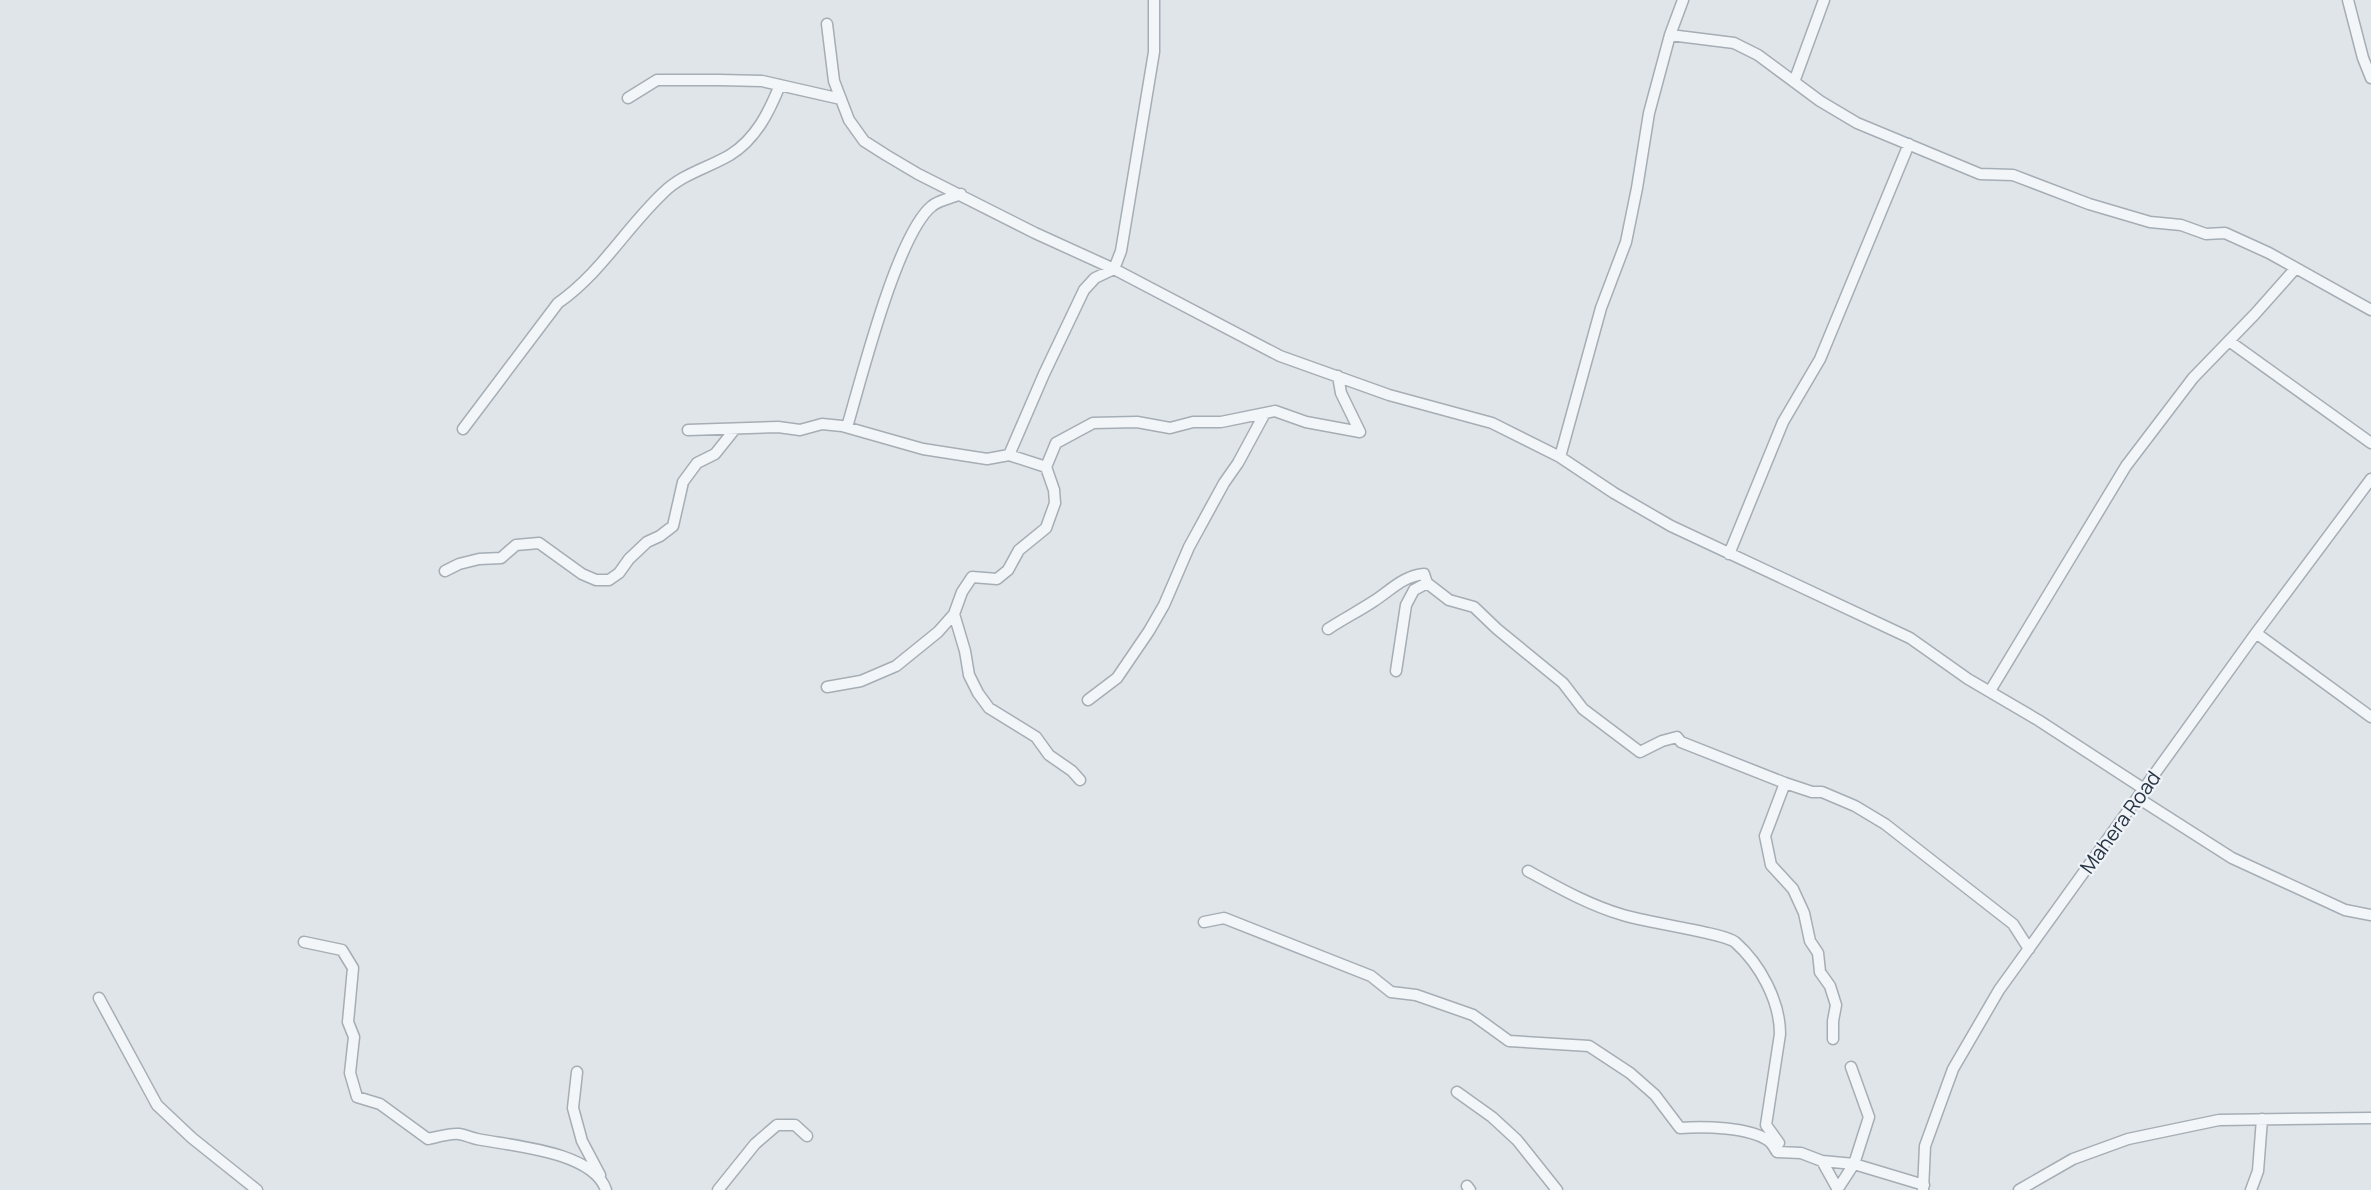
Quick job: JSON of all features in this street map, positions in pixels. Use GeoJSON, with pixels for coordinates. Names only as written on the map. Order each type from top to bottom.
{"type":"FeatureCollection","features":[{"type":"Feature","properties":{"kind":"street"},"geometry":{"type":"LineString","coordinates":[[1009,455],[1084,290],[1095,278],[1114,269],[1120,251],[1154,52],[1154,0]]}},
{"type":"Feature","properties":{"kind":"street"},"geometry":{"type":"LineString","coordinates":[[1560,457],[1601,308],[1626,242],[1649,113],[1670,35],[1683,0]]}},
{"type":"Feature","properties":{"kind":"street"},"geometry":{"type":"LineString","coordinates":[[1794,82],[1824,0]]}},
{"type":"Feature","properties":{"kind":"street"},"geometry":{"type":"LineString","coordinates":[[2348,0],[2363,58],[2371,78]]}},
{"type":"Feature","properties":{"kind":"street"},"geometry":{"type":"LineString","coordinates":[[827,24],[834,81],[849,120],[864,141],[918,174],[1035,233],[1114,269],[1280,356],[1389,395],[1492,423],[1560,457],[1614,494],[1671,526],[1910,638],[2145,789]]}},
{"type":"Feature","properties":{"kind":"street"},"geometry":{"type":"LineString","coordinates":[[1670,35],[1734,43],[1758,55],[1820,101],[1857,123],[1980,174],[2013,175],[2097,206],[2150,222],[2181,225],[2206,234],[2225,233],[2269,253],[2371,310]]}},
{"type":"Feature","properties":{"kind":"street"},"geometry":{"type":"LineString","coordinates":[[628,98],[657,80],[762,81],[841,99]]}},
{"type":"Feature","properties":{"kind":"street"},"geometry":{"type":"LineString","coordinates":[[463,429],[558,303],[579,288],[600,266],[664,191],[696,170],[731,155],[752,136],[768,113],[780,85]]}},
{"type":"Feature","properties":{"kind":"street"},"geometry":{"type":"LineString","coordinates":[[1729,554],[1783,422],[1820,359],[1909,144]]}},
{"type":"Feature","properties":{"kind":"street"},"geometry":{"type":"LineString","coordinates":[[847,427],[883,308],[908,241],[932,206],[961,194]]}},
{"type":"Feature","properties":{"kind":"street"},"geometry":{"type":"LineString","coordinates":[[1990,691],[2126,466],[2193,378],[2295,269]]}},
{"type":"Feature","properties":{"kind":"street"},"geometry":{"type":"LineString","coordinates":[[2229,341],[2371,443]]}},
{"type":"Feature","properties":{"kind":"street"},"geometry":{"type":"LineString","coordinates":[[827,687],[861,681],[896,666],[938,632],[954,614],[962,592],[972,577],[997,579],[1008,570],[1019,550],[1046,528],[1055,503],[1054,490],[1046,467],[1056,443],[1093,423],[1137,422],[1170,428],[1193,422],[1221,422],[1275,411],[1306,422],[1360,432],[1341,393],[1338,376]]}},
{"type":"Feature","properties":{"kind":"street"},"geometry":{"type":"LineString","coordinates":[[1088,700],[1117,678],[1149,631],[1164,605],[1189,547],[1265,413]]}},
{"type":"Feature","properties":{"kind":"street"},"geometry":{"type":"LineString","coordinates":[[688,430],[778,427],[800,430],[822,423],[847,427],[923,449],[987,459],[1009,455],[1046,467]]}},
{"type":"Feature","properties":{"kind":"street"},"geometry":{"type":"LineString","coordinates":[[445,571],[459,564],[479,559],[501,558],[516,545],[539,543],[582,574],[596,580],[609,580],[620,573],[629,559],[647,542],[660,536],[673,525],[683,482],[697,463],[715,454],[735,429]]}},
{"type":"Feature","properties":{"kind":"street","name":"Mahera Road"},"geometry":{"type":"LineString","coordinates":[[1923,1187],[1925,1146],[1953,1069],[1999,990],[2256,633],[2371,479]]}},
{"type":"Feature","properties":{"kind":"street"},"geometry":{"type":"LineString","coordinates":[[1328,629],[1375,601],[1399,582],[1425,574],[1427,583],[1449,600],[1474,607],[1497,629],[1563,682],[1583,709],[1625,739],[1640,753],[1677,737],[1681,742],[1785,783],[1812,792],[1822,792],[1855,806],[1885,824],[2013,924],[2029,949]]}},
{"type":"Feature","properties":{"kind":"street"},"geometry":{"type":"LineString","coordinates":[[1396,671],[1406,605],[1414,590],[1427,583]]}},
{"type":"Feature","properties":{"kind":"street"},"geometry":{"type":"LineString","coordinates":[[954,614],[965,651],[969,675],[989,708],[1036,737],[1049,755],[1072,771],[1080,780]]}},
{"type":"Feature","properties":{"kind":"street"},"geometry":{"type":"LineString","coordinates":[[2256,633],[2371,717]]}},
{"type":"Feature","properties":{"kind":"street"},"geometry":{"type":"LineString","coordinates":[[1785,783],[1765,836],[1771,865],[1793,889],[1804,913],[1810,941],[1818,953],[1820,972],[1833,996],[1836,1005],[1833,1039]]}},
{"type":"Feature","properties":{"kind":"street"},"geometry":{"type":"LineString","coordinates":[[2138,798],[2232,858],[2345,910],[2371,915]]}},
{"type":"Feature","properties":{"kind":"street"},"geometry":{"type":"LineString","coordinates":[[1528,871],[1589,904],[1627,916],[1733,941],[1762,974],[1780,1021],[1766,1125],[1781,1147],[1822,1161],[1854,1164],[1923,1187]]}},
{"type":"Feature","properties":{"kind":"street"},"geometry":{"type":"LineString","coordinates":[[1204,922],[1224,918],[1371,976],[1391,992],[1416,995],[1453,1007],[1473,1015],[1509,1041],[1589,1046],[1630,1073],[1655,1095],[1680,1128],[1702,1126],[1750,1134],[1770,1141],[1778,1152],[1802,1153]]}},
{"type":"Feature","properties":{"kind":"street"},"geometry":{"type":"LineString","coordinates":[[304,942],[342,950],[352,968],[348,1022],[354,1037],[350,1073],[357,1097],[380,1104],[428,1139],[457,1134],[523,1146],[578,1163],[594,1173],[605,1187]]}},
{"type":"Feature","properties":{"kind":"street"},"geometry":{"type":"LineString","coordinates":[[99,998],[157,1105],[192,1138],[257,1190]]}},
{"type":"Feature","properties":{"kind":"street"},"geometry":{"type":"LineString","coordinates":[[1822,1161],[1837,1189],[1854,1164],[1869,1117],[1851,1067]]}},
{"type":"Feature","properties":{"kind":"street"},"geometry":{"type":"LineString","coordinates":[[577,1072],[573,1108],[582,1141],[605,1187]]}},
{"type":"Feature","properties":{"kind":"street"},"geometry":{"type":"LineString","coordinates":[[1457,1092],[1492,1117],[1517,1140],[1557,1190]]}},
{"type":"Feature","properties":{"kind":"street"},"geometry":{"type":"LineString","coordinates":[[2019,1190],[2073,1160],[2128,1139],[2219,1120],[2371,1118]]}},
{"type":"Feature","properties":{"kind":"street"},"geometry":{"type":"LineString","coordinates":[[2251,1190],[2258,1171],[2262,1119]]}},
{"type":"Feature","properties":{"kind":"street"},"geometry":{"type":"LineString","coordinates":[[718,1190],[755,1144],[777,1125],[795,1125],[807,1136]]}}]}
